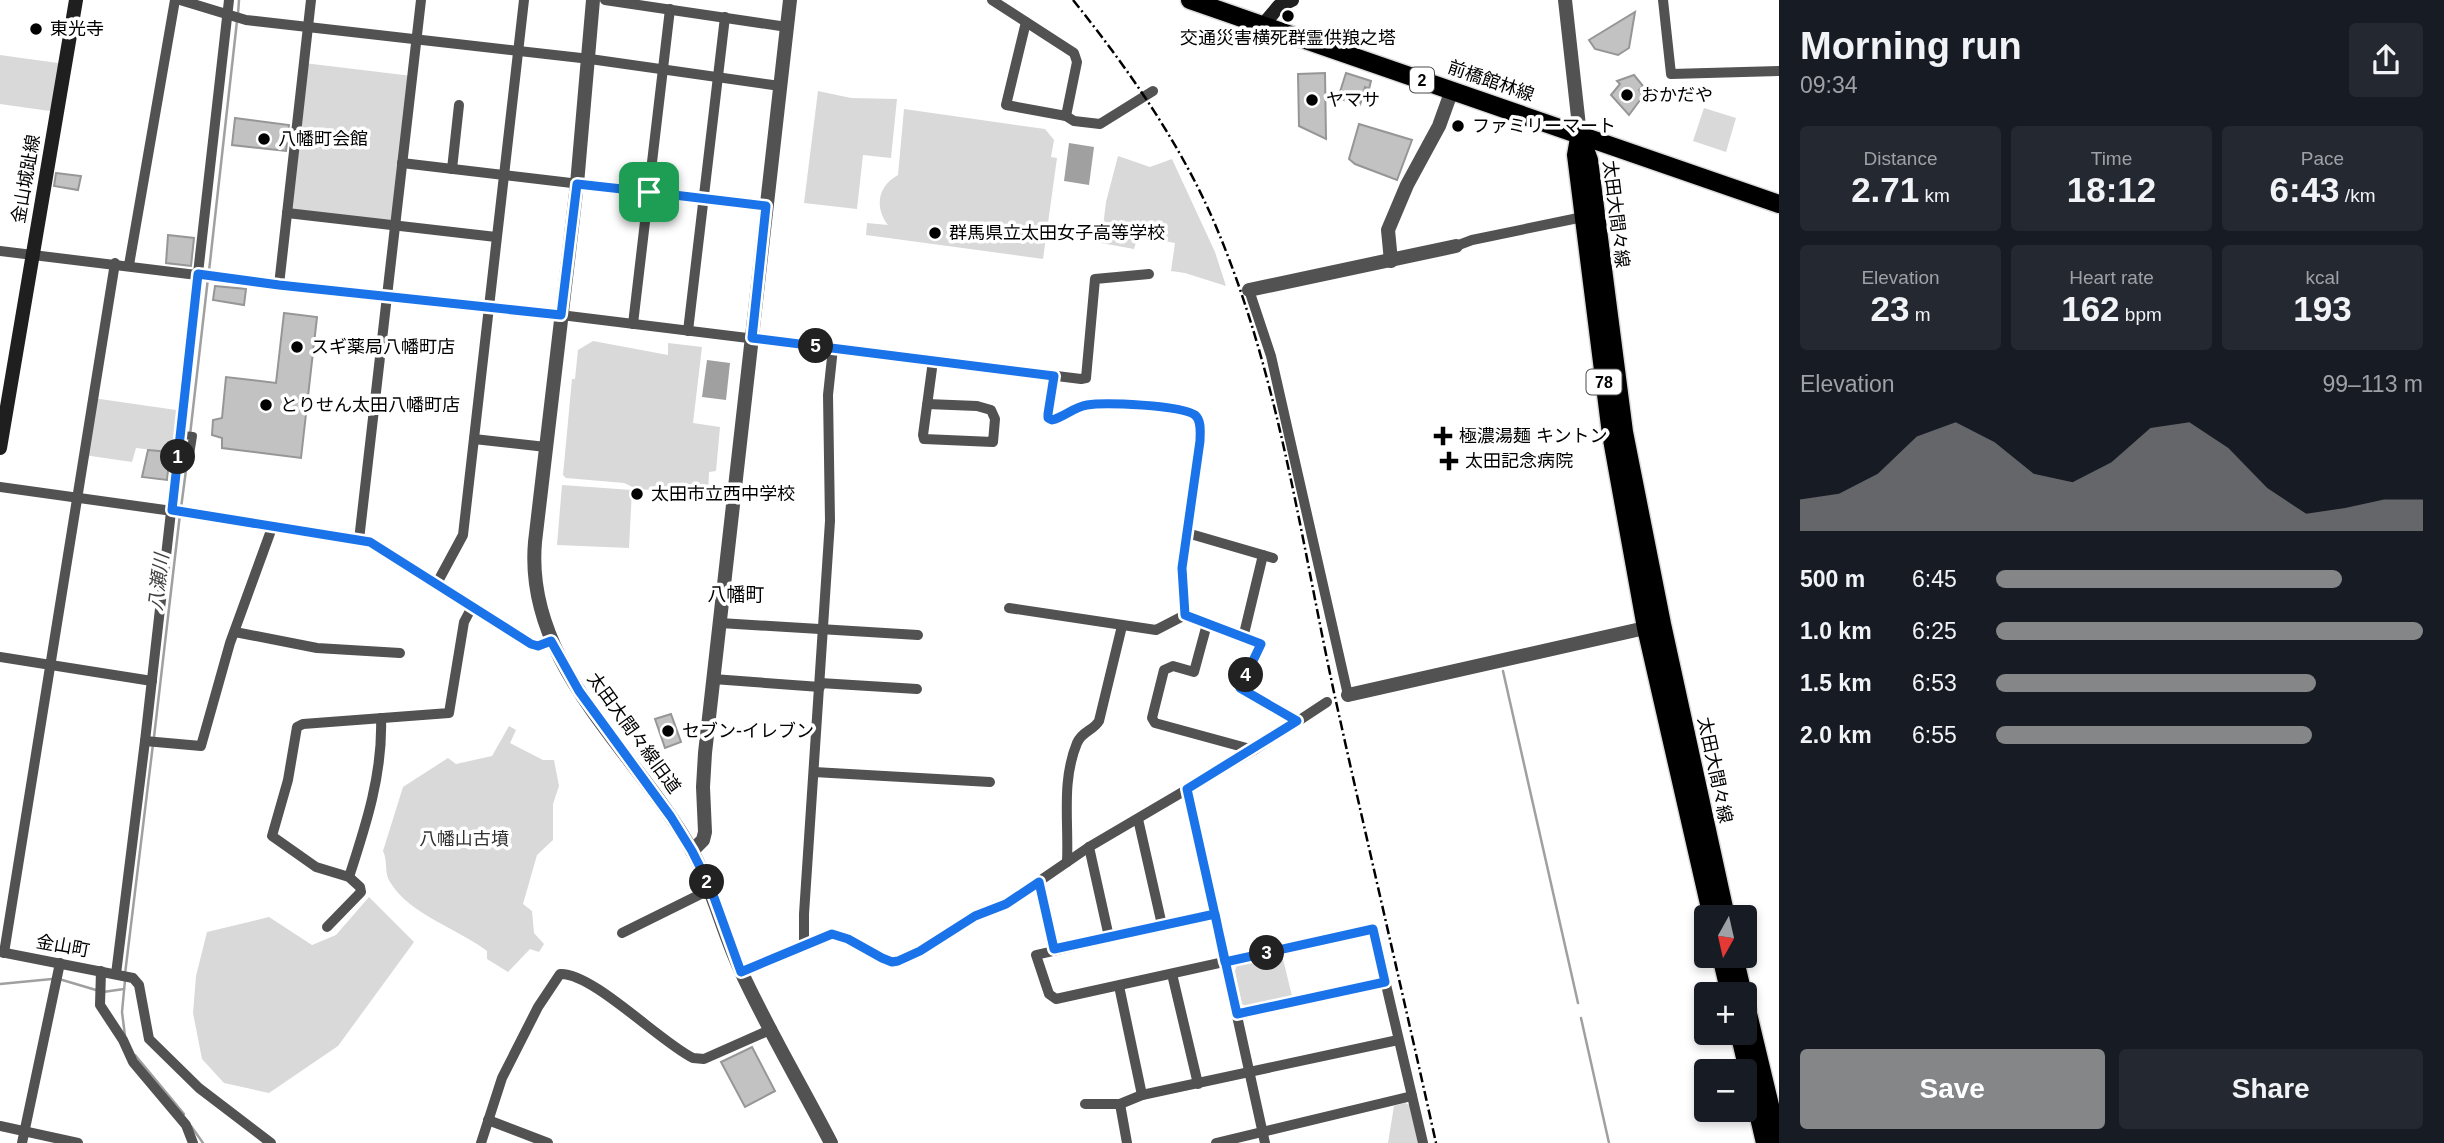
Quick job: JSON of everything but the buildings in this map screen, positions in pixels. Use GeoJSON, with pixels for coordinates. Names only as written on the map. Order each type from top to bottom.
{"type":"FeatureCollection","features":[{"type":"Feature","properties":{"kind":"main road","name":"金山城趾線"},"geometry":{"type":"LineString","coordinates":[[0,448],[76,0]]}},
{"type":"Feature","properties":{"kind":"main road"},"geometry":{"type":"LineString","coordinates":[[1263,25],[1279,6],[1292,0]]}},
{"type":"Feature","properties":{"kind":"main road","name":"前橋館林線"},"geometry":{"type":"LineString","coordinates":[[1201,2],[1779,204]]}},
{"type":"Feature","properties":{"kind":"main road","name":"太田大間々線"},"geometry":{"type":"LineString","coordinates":[[1580,135],[1576,155],[1611,434],[1654,626],[1723,905]]}},
{"type":"Feature","properties":{"kind":"main road","name":"太田大間々線"},"geometry":{"type":"LineString","coordinates":[[1580,135],[1589,160],[1624,432],[1654,626],[1710,905]]}},
{"type":"Feature","properties":{"kind":"main road"},"geometry":{"type":"LineString","coordinates":[[1742,1045],[1765,1143]]}},
{"type":"Feature","properties":{"kind":"main road"},"geometry":{"type":"LineString","coordinates":[[1756,1045],[1779,1143]]}},
{"type":"Feature","properties":{"kind":"street"},"geometry":{"type":"LineString","coordinates":[[129,265],[178,0],[246,20],[590,59],[780,86]]}},
{"type":"Feature","properties":{"kind":"street"},"geometry":{"type":"LineString","coordinates":[[229,0],[152,681],[151,741],[122,975],[139,985],[149,1039],[200,1088],[271,1143]]}},
{"type":"Feature","properties":{"kind":"street"},"geometry":{"type":"LineString","coordinates":[[279,285],[311,0]]}},
{"type":"Feature","properties":{"kind":"street"},"geometry":{"type":"LineString","coordinates":[[359,540],[421,0]]}},
{"type":"Feature","properties":{"kind":"street"},"geometry":{"type":"LineString","coordinates":[[436,585],[463,535],[524,0]]}},
{"type":"Feature","properties":{"kind":"street","name":"太田大間々線旧道"},"geometry":{"type":"LineString","coordinates":[[593,0],[590,59],[577,184],[533,574],[537,599],[551,641],[579,691],[649,786],[692,851],[711,889],[741,972],[831,1143]]}},
{"type":"Feature","properties":{"kind":"street"},"geometry":{"type":"LineString","coordinates":[[605,0],[670,9],[686,6],[725,18],[787,27]]}},
{"type":"Feature","properties":{"kind":"street"},"geometry":{"type":"LineString","coordinates":[[692,851],[704,837],[703,787],[713,679],[790,0]]}},
{"type":"Feature","properties":{"kind":"street"},"geometry":{"type":"LineString","coordinates":[[992,0],[1076,57],[1066,116]]}},
{"type":"Feature","properties":{"kind":"street"},"geometry":{"type":"LineString","coordinates":[[1565,0],[1580,135]]}},
{"type":"Feature","properties":{"kind":"street"},"geometry":{"type":"LineString","coordinates":[[1663,0],[1671,74],[1779,71]]}},
{"type":"Feature","properties":{"kind":"street"},"geometry":{"type":"LineString","coordinates":[[633,324],[670,9]]}},
{"type":"Feature","properties":{"kind":"street"},"geometry":{"type":"LineString","coordinates":[[688,331],[725,18]]}},
{"type":"Feature","properties":{"kind":"street"},"geometry":{"type":"LineString","coordinates":[[1026,22],[1006,105],[1066,116],[1074,121],[1100,124],[1153,91]]}},
{"type":"Feature","properties":{"kind":"street"},"geometry":{"type":"LineString","coordinates":[[1391,261],[1388,230],[1407,185],[1439,126],[1452,90]]}},
{"type":"Feature","properties":{"kind":"street"},"geometry":{"type":"LineString","coordinates":[[452,169],[459,105]]}},
{"type":"Feature","properties":{"kind":"street"},"geometry":{"type":"LineString","coordinates":[[402,163],[766,206]]}},
{"type":"Feature","properties":{"kind":"street"},"geometry":{"type":"LineString","coordinates":[[287,213],[496,237]]}},
{"type":"Feature","properties":{"kind":"street"},"geometry":{"type":"LineString","coordinates":[[1583,217],[1472,240],[1456,247],[1250,290],[1271,356],[1348,695],[1654,626]]}},
{"type":"Feature","properties":{"kind":"street"},"geometry":{"type":"LineString","coordinates":[[0,251],[1086,378],[1095,279],[1149,274]]}},
{"type":"Feature","properties":{"kind":"street"},"geometry":{"type":"LineString","coordinates":[[2,953],[115,263]]}},
{"type":"Feature","properties":{"kind":"street"},"geometry":{"type":"LineString","coordinates":[[804,944],[831,521],[828,395],[833,348]]}},
{"type":"Feature","properties":{"kind":"street"},"geometry":{"type":"LineString","coordinates":[[927,404],[976,406],[990,410],[995,419],[993,442],[927,441],[923,435],[927,404],[933,361]]}},
{"type":"Feature","properties":{"kind":"street"},"geometry":{"type":"LineString","coordinates":[[1054,376],[1048,414],[1048,418],[1052,420],[1093,404],[1174,409],[1195,415],[1199,420],[1200,441],[1182,568],[1185,615]]}},
{"type":"Feature","properties":{"kind":"street"},"geometry":{"type":"LineString","coordinates":[[474,439],[546,447]]}},
{"type":"Feature","properties":{"kind":"street"},"geometry":{"type":"LineString","coordinates":[[0,486],[273,525],[370,542],[531,644],[538,646],[551,641]]}},
{"type":"Feature","properties":{"kind":"street"},"geometry":{"type":"LineString","coordinates":[[151,741],[201,746],[230,643],[273,525]]}},
{"type":"Feature","properties":{"kind":"street"},"geometry":{"type":"LineString","coordinates":[[1194,535],[1268,556],[1243,638]]}},
{"type":"Feature","properties":{"kind":"street"},"geometry":{"type":"LineString","coordinates":[[327,927],[361,892],[360,887],[349,877],[316,867],[272,836],[288,780],[297,727],[303,724],[449,713],[464,622],[472,607]]}},
{"type":"Feature","properties":{"kind":"street"},"geometry":{"type":"LineString","coordinates":[[1009,608],[1156,630],[1185,615],[1261,644],[1240,688],[1297,721]]}},
{"type":"Feature","properties":{"kind":"street"},"geometry":{"type":"LineString","coordinates":[[720,622],[918,635]]}},
{"type":"Feature","properties":{"kind":"street"},"geometry":{"type":"LineString","coordinates":[[1207,624],[1194,672],[1173,666],[1164,670],[1152,718],[1155,723],[1254,750]]}},
{"type":"Feature","properties":{"kind":"street"},"geometry":{"type":"LineString","coordinates":[[1066,862],[1068,839],[1065,800],[1076,745],[1081,735],[1095,728],[1102,714],[1122,626]]}},
{"type":"Feature","properties":{"kind":"street"},"geometry":{"type":"LineString","coordinates":[[235,632],[297,645],[400,653]]}},
{"type":"Feature","properties":{"kind":"street"},"geometry":{"type":"LineString","coordinates":[[0,657],[152,681]]}},
{"type":"Feature","properties":{"kind":"street"},"geometry":{"type":"LineString","coordinates":[[713,679],[917,689]]}},
{"type":"Feature","properties":{"kind":"street"},"geometry":{"type":"LineString","coordinates":[[741,972],[804,944],[836,934],[892,962],[920,951],[975,916],[1006,904],[1089,846],[1254,750],[1327,702]]}},
{"type":"Feature","properties":{"kind":"street"},"geometry":{"type":"LineString","coordinates":[[349,877],[373,796],[382,748],[381,718]]}},
{"type":"Feature","properties":{"kind":"street"},"geometry":{"type":"LineString","coordinates":[[814,772],[990,782]]}},
{"type":"Feature","properties":{"kind":"street"},"geometry":{"type":"LineString","coordinates":[[1187,789],[1265,1143]]}},
{"type":"Feature","properties":{"kind":"street"},"geometry":{"type":"LineString","coordinates":[[1138,819],[1162,925]]}},
{"type":"Feature","properties":{"kind":"street"},"geometry":{"type":"LineString","coordinates":[[1089,846],[1109,936]]}},
{"type":"Feature","properties":{"kind":"street"},"geometry":{"type":"LineString","coordinates":[[1039,882],[1054,949]]}},
{"type":"Feature","properties":{"kind":"street"},"geometry":{"type":"LineString","coordinates":[[622,933],[711,889]]}},
{"type":"Feature","properties":{"kind":"street"},"geometry":{"type":"LineString","coordinates":[[1215,914],[1109,936],[1036,955],[1050,997],[1056,999],[1119,986],[1373,929],[1423,1143]]}},
{"type":"Feature","properties":{"kind":"street","name":"金山町"},"geometry":{"type":"LineString","coordinates":[[2,953],[57,975],[101,971],[122,975]]}},
{"type":"Feature","properties":{"kind":"street"},"geometry":{"type":"LineString","coordinates":[[101,971],[100,1004],[123,1040],[133,1062],[186,1125],[193,1143]]}},
{"type":"Feature","properties":{"kind":"street"},"geometry":{"type":"LineString","coordinates":[[481,1143],[502,1078],[538,1007],[560,974],[598,990],[693,1058],[704,1059],[772,1029]]}},
{"type":"Feature","properties":{"kind":"street"},"geometry":{"type":"LineString","coordinates":[[1172,974],[1198,1084]]}},
{"type":"Feature","properties":{"kind":"street"},"geometry":{"type":"LineString","coordinates":[[24,1137],[57,975]]}},
{"type":"Feature","properties":{"kind":"street"},"geometry":{"type":"LineString","coordinates":[[1237,1014],[1385,982]]}},
{"type":"Feature","properties":{"kind":"street"},"geometry":{"type":"LineString","coordinates":[[1119,986],[1142,1095]]}},
{"type":"Feature","properties":{"kind":"street"},"geometry":{"type":"LineString","coordinates":[[1085,1104],[1120,1104],[1142,1095],[1398,1040]]}},
{"type":"Feature","properties":{"kind":"street"},"geometry":{"type":"LineString","coordinates":[[1216,1143],[1412,1096]]}},
{"type":"Feature","properties":{"kind":"street"},"geometry":{"type":"LineString","coordinates":[[1120,1104],[1127,1143]]}},
{"type":"Feature","properties":{"kind":"street"},"geometry":{"type":"LineString","coordinates":[[488,1120],[548,1143]]}},
{"type":"Feature","properties":{"kind":"street"},"geometry":{"type":"LineString","coordinates":[[0,1126],[24,1137],[78,1143]]}},
{"type":"Feature","properties":{"kind":"green space"},"geometry":{"type":"Polygon","coordinates":[[[0,55],[65,64],[57,112],[0,104],[0,55]]]}},
{"type":"Feature","properties":{"kind":"green space"},"geometry":{"type":"Polygon","coordinates":[[[304,63],[412,76],[395,225],[287,213],[304,63]]]}},
{"type":"Feature","properties":{"kind":"green space"},"geometry":{"type":"Polygon","coordinates":[[[818,91],[851,98],[897,99],[891,158],[863,155],[857,209],[804,203],[818,91]]]}},
{"type":"Feature","properties":{"kind":"green space"},"geometry":{"type":"Polygon","coordinates":[[[1704,108],[1736,118],[1726,152],[1693,141],[1704,108]]]}},
{"type":"Feature","properties":{"kind":"green space"},"geometry":{"type":"Polygon","coordinates":[[[904,109],[1045,129],[1054,140],[1051,157],[1057,158],[1043,259],[866,235],[867,223],[888,225],[881,211],[880,197],[886,185],[898,175],[904,109]]]}},
{"type":"Feature","properties":{"kind":"green space"},"geometry":{"type":"Polygon","coordinates":[[[1118,156],[1150,167],[1172,159],[1215,252],[1226,286],[1171,271],[1175,243],[1138,236],[1134,249],[1101,243],[1106,202],[1118,156]]]}},
{"type":"Feature","properties":{"kind":"green space"},"geometry":{"type":"Polygon","coordinates":[[[593,341],[668,355],[668,343],[702,347],[693,423],[720,427],[716,471],[709,472],[708,494],[637,489],[624,483],[566,478],[563,475],[572,379],[575,379],[578,350],[593,341]]]}},
{"type":"Feature","properties":{"kind":"green space"},"geometry":{"type":"Polygon","coordinates":[[[93,398],[183,411],[178,453],[136,448],[132,462],[84,455],[93,398]]]}},
{"type":"Feature","properties":{"kind":"green space"},"geometry":{"type":"Polygon","coordinates":[[[562,485],[632,490],[629,548],[557,545],[562,485]]]}},
{"type":"Feature","properties":{"kind":"green space","name":"八幡山古墳"},"geometry":{"type":"Polygon","coordinates":[[[509,726],[516,730],[510,743],[543,760],[554,760],[559,786],[553,804],[553,840],[537,855],[523,904],[532,911],[534,933],[544,944],[539,952],[530,949],[508,972],[487,959],[487,951],[409,903],[388,878],[383,851],[403,787],[448,758],[456,764],[492,756],[509,726]]]}},
{"type":"Feature","properties":{"kind":"green space"},"geometry":{"type":"Polygon","coordinates":[[[369,897],[414,942],[338,1046],[269,1093],[224,1083],[202,1059],[193,1013],[196,976],[207,932],[269,917],[312,945],[336,935],[369,897]]]}},
{"type":"Feature","properties":{"kind":"green space"},"geometry":{"type":"Polygon","coordinates":[[[1282,955],[1292,996],[1246,1006],[1242,1004],[1235,971],[1237,964],[1282,955]]]}},
{"type":"Feature","properties":{"kind":"green space"},"geometry":{"type":"Polygon","coordinates":[[[1405,1103],[1410,1105],[1418,1143],[1388,1143],[1394,1106],[1405,1103]]]}},
{"type":"Feature","properties":{"kind":"shaded area"},"geometry":{"type":"Polygon","coordinates":[[[1069,143],[1094,147],[1089,185],[1064,181],[1069,143]]]}},
{"type":"Feature","properties":{"kind":"shaded area"},"geometry":{"type":"Polygon","coordinates":[[[707,360],[730,363],[726,400],[702,397],[707,360]]]}},
{"type":"Feature","properties":{"kind":"waterway","name":"八瀬川"},"geometry":{"type":"LineString","coordinates":[[238,14],[239,0]]}},
{"type":"Feature","properties":{"kind":"waterway","name":"八瀬川"},"geometry":{"type":"LineString","coordinates":[[209,271],[237,21]]}},
{"type":"Feature","properties":{"kind":"waterway","name":"八瀬川"},"geometry":{"type":"LineString","coordinates":[[190,435],[208,278]]}},
{"type":"Feature","properties":{"kind":"waterway","name":"八瀬川"},"geometry":{"type":"LineString","coordinates":[[181,508],[188,455]]}},
{"type":"Feature","properties":{"kind":"waterway","name":"八瀬川"},"geometry":{"type":"LineString","coordinates":[[154,737],[180,514]]}},
{"type":"Feature","properties":{"kind":"waterway"},"geometry":{"type":"LineString","coordinates":[[1503,671],[1578,1003]]}},
{"type":"Feature","properties":{"kind":"waterway","name":"八瀬川"},"geometry":{"type":"LineString","coordinates":[[125,974],[153,744]]}},
{"type":"Feature","properties":{"kind":"waterway"},"geometry":{"type":"LineString","coordinates":[[0,984],[52,979]]}},
{"type":"Feature","properties":{"kind":"waterway"},"geometry":{"type":"LineString","coordinates":[[59,979],[96,990]]}},
{"type":"Feature","properties":{"kind":"waterway","name":"八瀬川"},"geometry":{"type":"LineString","coordinates":[[125,980],[122,1012],[125,1036]]}},
{"type":"Feature","properties":{"kind":"waterway"},"geometry":{"type":"LineString","coordinates":[[103,992],[124,989]]}},
{"type":"Feature","properties":{"kind":"waterway"},"geometry":{"type":"LineString","coordinates":[[1581,1018],[1609,1143]]}},
{"type":"Feature","properties":{"kind":"waterway","name":"八瀬川"},"geometry":{"type":"LineString","coordinates":[[135,1055],[184,1114]]}},
{"type":"Feature","properties":{"kind":"waterway","name":"八瀬川"},"geometry":{"type":"LineString","coordinates":[[191,1126],[203,1143]]}},
{"type":"Feature","properties":{"kind":"railway"},"geometry":{"type":"LineString","coordinates":[[1073,0],[1131,76],[1182,158],[1211,215],[1254,332],[1285,453],[1335,697],[1436,1143]]}},
{"type":"Feature","properties":{"kind":"place","name":"交通災害横死群霊供羪之塔"},"geometry":{"type":"Point","coordinates":[1288,16]}},
{"type":"Feature","properties":{"kind":"place","name":"東光寺"},"geometry":{"type":"Point","coordinates":[36,29]}},
{"type":"Feature","properties":{"kind":"place","name":"おかだや"},"geometry":{"type":"Point","coordinates":[1627,95]}},
{"type":"Feature","properties":{"kind":"place","name":"ヤマサ"},"geometry":{"type":"Point","coordinates":[1312,100]}},
{"type":"Feature","properties":{"kind":"place","name":"ファミリーマート"},"geometry":{"type":"Point","coordinates":[1458,126]}},
{"type":"Feature","properties":{"kind":"place","name":"八幡町会館"},"geometry":{"type":"Point","coordinates":[264,139]}},
{"type":"Feature","properties":{"kind":"place","name":"群馬県立太田女子高等学校"},"geometry":{"type":"Point","coordinates":[935,233]}},
{"type":"Feature","properties":{"kind":"place","name":"スギ薬局八幡町店"},"geometry":{"type":"Point","coordinates":[297,347]}},
{"type":"Feature","properties":{"kind":"place","name":"とりせん太田八幡町店"},"geometry":{"type":"Point","coordinates":[266,405]}},
{"type":"Feature","properties":{"kind":"place","name":"極濃湯麺 キントン"},"geometry":{"type":"Point","coordinates":[1443,436]}},
{"type":"Feature","properties":{"kind":"place","name":"太田記念病院"},"geometry":{"type":"Point","coordinates":[1449,461]}},
{"type":"Feature","properties":{"kind":"place","name":"太田市立西中学校"},"geometry":{"type":"Point","coordinates":[637,494]}},
{"type":"Feature","properties":{"kind":"place","name":"セブン-イレブン"},"geometry":{"type":"Point","coordinates":[668,731]}},
{"type":"Feature","properties":{"kind":"district","name":"八幡町"},"geometry":{"type":"Point","coordinates":[736,594]}},
{"type":"Feature","properties":{"kind":"route"},"geometry":{"type":"LineString","coordinates":[[649,192],[577,184],[561,315],[198,274],[172,510],[370,542],[531,644],[538,646],[551,641],[579,691],[671,817],[692,851],[711,889],[741,972],[832,934],[848,939],[882,958],[898,961],[920,951],[975,916],[1006,904],[1039,882],[1054,949],[1215,914],[1225,962],[1373,929],[1385,982],[1237,1014],[1225,962],[1218,929],[1187,789],[1297,721],[1240,688],[1261,644],[1185,615],[1182,568],[1200,441],[1199,420],[1195,415],[1183,410],[1152,406],[1093,404],[1052,420],[1048,418],[1048,414],[1054,376],[752,338],[766,206],[649,192]]}}]}
